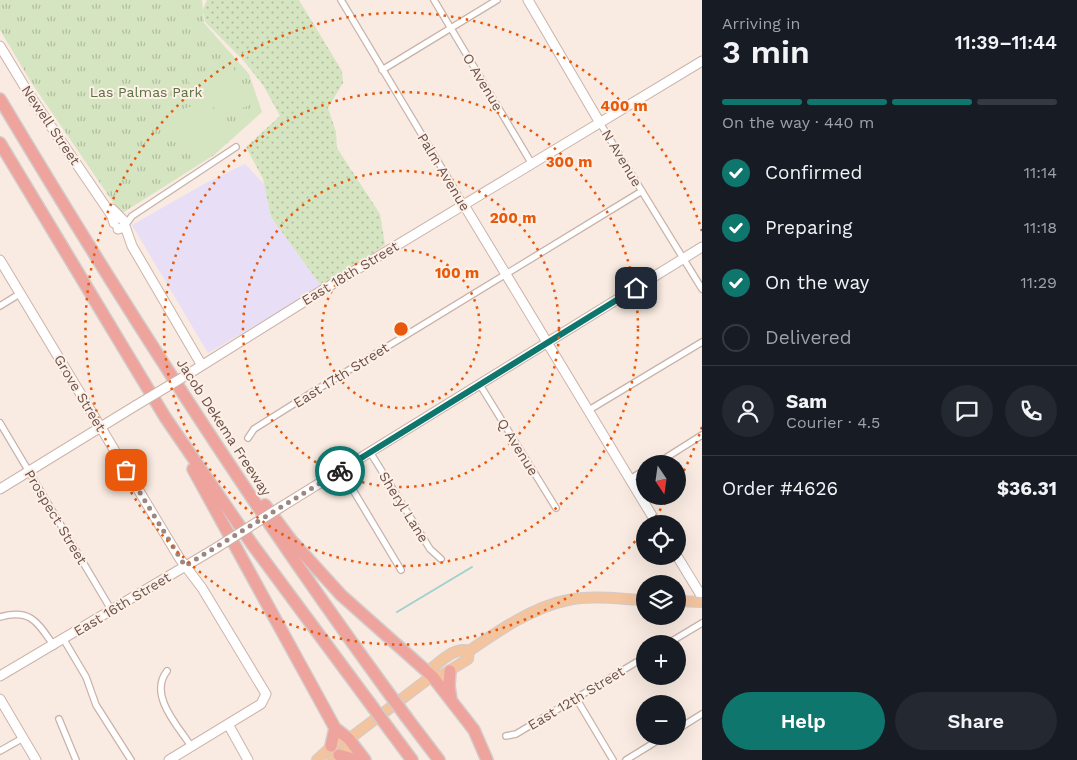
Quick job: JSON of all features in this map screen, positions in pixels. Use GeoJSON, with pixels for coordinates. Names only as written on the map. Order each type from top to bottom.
{"type":"FeatureCollection","features":[{"type":"Feature","properties":{"kind":"highway","name":"Jacob Dekema Freeway"},"geometry":{"type":"LineString","coordinates":[[0,99],[194,411],[306,579],[439,760]]}},
{"type":"Feature","properties":{"kind":"highway"},"geometry":{"type":"LineString","coordinates":[[0,143],[165,417],[335,728],[348,739],[365,760]]}},
{"type":"Feature","properties":{"kind":"highway"},"geometry":{"type":"LineString","coordinates":[[194,411],[297,547],[341,595],[432,676],[474,730],[487,760]]}},
{"type":"Feature","properties":{"kind":"highway"},"geometry":{"type":"LineString","coordinates":[[165,417],[252,544],[412,760]]}},
{"type":"Feature","properties":{"kind":"highway"},"geometry":{"type":"LineString","coordinates":[[450,671],[449,686],[452,700]]}},
{"type":"Feature","properties":{"kind":"highway"},"geometry":{"type":"LineString","coordinates":[[335,728],[335,754],[356,760]]}},
{"type":"Feature","properties":{"kind":"main road"},"geometry":{"type":"LineString","coordinates":[[432,676],[432,668],[460,649],[468,651],[545,606],[569,600],[592,598],[636,600]]}},
{"type":"Feature","properties":{"kind":"main road"},"geometry":{"type":"LineString","coordinates":[[686,601],[702,602]]}},
{"type":"Feature","properties":{"kind":"main road"},"geometry":{"type":"LineString","coordinates":[[318,760],[335,754],[342,737],[348,739],[432,676],[439,677],[468,659],[468,651]]}},
{"type":"Feature","properties":{"kind":"street","name":"Palm Avenue"},"geometry":{"type":"LineString","coordinates":[[341,0],[652,515]]}},
{"type":"Feature","properties":{"kind":"street","name":"O Avenue"},"geometry":{"type":"LineString","coordinates":[[434,0],[532,164]]}},
{"type":"Feature","properties":{"kind":"street"},"geometry":{"type":"LineString","coordinates":[[382,70],[497,0]]}},
{"type":"Feature","properties":{"kind":"street","name":"N Avenue"},"geometry":{"type":"LineString","coordinates":[[528,0],[702,288]]}},
{"type":"Feature","properties":{"kind":"street","name":"Newell Street"},"geometry":{"type":"LineString","coordinates":[[0,46],[29,94],[104,203],[121,223],[132,246],[201,364]]}},
{"type":"Feature","properties":{"kind":"street","name":"East 18th Street"},"geometry":{"type":"LineString","coordinates":[[0,489],[201,364],[702,61]]}},
{"type":"Feature","properties":{"kind":"street"},"geometry":{"type":"LineString","coordinates":[[121,223],[236,147]]}},
{"type":"Feature","properties":{"kind":"street","name":"East 17th Street"},"geometry":{"type":"LineString","coordinates":[[248,438],[254,429],[642,191]]}},
{"type":"Feature","properties":{"kind":"street","name":"East 16th Street"},"geometry":{"type":"LineString","coordinates":[[0,676],[54,646],[216,548],[702,247]]}},
{"type":"Feature","properties":{"kind":"street","name":"Grove Street"},"geometry":{"type":"LineString","coordinates":[[0,260],[185,566],[202,588],[266,694],[261,704],[228,724]]}},
{"type":"Feature","properties":{"kind":"street"},"geometry":{"type":"LineString","coordinates":[[0,306],[21,293]]}},
{"type":"Feature","properties":{"kind":"street"},"geometry":{"type":"LineString","coordinates":[[589,410],[702,342]]}},
{"type":"Feature","properties":{"kind":"street","name":"Q Avenue"},"geometry":{"type":"LineString","coordinates":[[480,385],[556,508]]}},
{"type":"Feature","properties":{"kind":"street","name":"Prospect Street"},"geometry":{"type":"LineString","coordinates":[[0,423],[112,611]]}},
{"type":"Feature","properties":{"kind":"street"},"geometry":{"type":"LineString","coordinates":[[670,455],[700,436],[702,444]]}},
{"type":"Feature","properties":{"kind":"street","name":"Sheryl Lane"},"geometry":{"type":"LineString","coordinates":[[370,452],[430,549],[441,559]]}},
{"type":"Feature","properties":{"kind":"street"},"geometry":{"type":"LineString","coordinates":[[341,470],[401,570]]}},
{"type":"Feature","properties":{"kind":"street"},"geometry":{"type":"LineString","coordinates":[[630,479],[636,475]]}},
{"type":"Feature","properties":{"kind":"street"},"geometry":{"type":"LineString","coordinates":[[682,565],[702,597]]}},
{"type":"Feature","properties":{"kind":"street"},"geometry":{"type":"LineString","coordinates":[[0,617],[18,613],[29,616],[37,622],[54,646]]}},
{"type":"Feature","properties":{"kind":"street"},"geometry":{"type":"LineString","coordinates":[[683,635],[702,623]]}},
{"type":"Feature","properties":{"kind":"street"},"geometry":{"type":"LineString","coordinates":[[64,640],[86,677],[96,705],[131,760]]}},
{"type":"Feature","properties":{"kind":"street","name":"East 12th Street"},"geometry":{"type":"LineString","coordinates":[[506,736],[516,734],[636,662]]}},
{"type":"Feature","properties":{"kind":"street"},"geometry":{"type":"LineString","coordinates":[[167,672],[161,679],[162,699],[191,746]]}},
{"type":"Feature","properties":{"kind":"street"},"geometry":{"type":"LineString","coordinates":[[576,698],[613,760]]}},
{"type":"Feature","properties":{"kind":"street"},"geometry":{"type":"LineString","coordinates":[[0,699],[36,760]]}},
{"type":"Feature","properties":{"kind":"street"},"geometry":{"type":"LineString","coordinates":[[686,724],[702,714]]}},
{"type":"Feature","properties":{"kind":"street"},"geometry":{"type":"LineString","coordinates":[[59,719],[76,760]]}},
{"type":"Feature","properties":{"kind":"street"},"geometry":{"type":"LineString","coordinates":[[169,760],[228,724],[248,760]]}},
{"type":"Feature","properties":{"kind":"street"},"geometry":{"type":"LineString","coordinates":[[0,751],[23,738]]}},
{"type":"Feature","properties":{"kind":"street"},"geometry":{"type":"LineString","coordinates":[[626,760],[650,745]]}},
{"type":"Feature","properties":{"kind":"shaded area"},"geometry":{"type":"Polygon","coordinates":[[[245,164],[264,184],[271,217],[322,287],[208,353],[132,225],[204,184],[245,164]]]}},
{"type":"Feature","properties":{"kind":"green space","name":"Las Palmas Park"},"geometry":{"type":"Polygon","coordinates":[[[0,0],[202,0],[204,23],[249,74],[262,112],[214,155],[121,214],[31,82],[0,30],[0,0]]]}},
{"type":"Feature","properties":{"kind":"green space"},"geometry":{"type":"Polygon","coordinates":[[[207,0],[299,0],[342,71],[343,83],[328,108],[336,132],[337,148],[380,214],[385,245],[322,287],[271,217],[263,179],[246,147],[280,116],[263,85],[243,60],[205,22],[203,9],[207,0]]]}},
{"type":"Feature","properties":{"kind":"green space"},"geometry":{"type":"Polygon","coordinates":[[[227,63],[232,65],[250,105],[240,109],[221,110],[205,103],[192,89],[188,79],[227,63]]]}},
{"type":"Feature","properties":{"kind":"green space"},"geometry":{"type":"Polygon","coordinates":[[[189,107],[208,110],[230,125],[229,129],[200,154],[192,154],[166,119],[172,113],[189,107]]]}},
{"type":"Feature","properties":{"kind":"waterway"},"geometry":{"type":"LineString","coordinates":[[397,612],[472,567]]}},
{"type":"Feature","properties":{"kind":"way so far"},"geometry":{"type":"LineString","coordinates":[[126,470],[185,566],[340,471]]}},
{"type":"Feature","properties":{"kind":"route"},"geometry":{"type":"LineString","coordinates":[[340,471],[636,288]]}}]}
